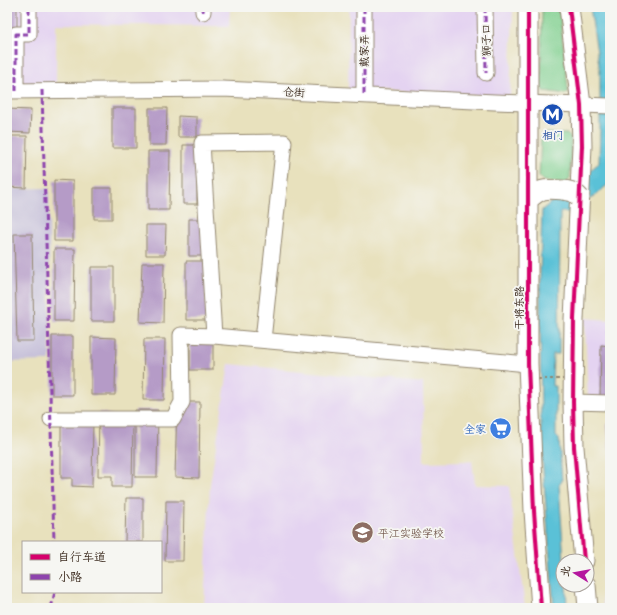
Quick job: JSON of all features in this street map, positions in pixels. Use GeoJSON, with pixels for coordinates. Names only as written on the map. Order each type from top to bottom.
{"type":"FeatureCollection","features":[{"type":"Feature","properties":{"kind":"main road","name":"干将东路"},"geometry":{"type":"LineString","coordinates":[[528,7],[528,200],[533,371],[534,510],[541,608]]}},
{"type":"Feature","properties":{"kind":"main road"},"geometry":{"type":"LineString","coordinates":[[569,7],[587,105],[582,162],[574,319],[573,402],[574,447],[583,553]]}},
{"type":"Feature","properties":{"kind":"main road"},"geometry":{"type":"LineString","coordinates":[[528,200],[539,191],[546,189],[571,190],[575,193],[580,207]]}},
{"type":"Feature","properties":{"kind":"main road"},"geometry":{"type":"LineString","coordinates":[[587,593],[588,608]]}},
{"type":"Feature","properties":{"kind":"street"},"geometry":{"type":"LineString","coordinates":[[11,91],[16,34],[29,34],[29,7]]}},
{"type":"Feature","properties":{"kind":"street","name":"戴家弄"},"geometry":{"type":"LineString","coordinates":[[364,7],[364,95]]}},
{"type":"Feature","properties":{"kind":"street","name":"狮子口"},"geometry":{"type":"LineString","coordinates":[[485,7],[486,73]]}},
{"type":"Feature","properties":{"kind":"street","name":"仓街"},"geometry":{"type":"LineString","coordinates":[[11,91],[222,89],[529,104],[610,106]]}},
{"type":"Feature","properties":{"kind":"street"},"geometry":{"type":"LineString","coordinates":[[214,336],[202,143],[284,142],[264,340]]}},
{"type":"Feature","properties":{"kind":"street"},"geometry":{"type":"LineString","coordinates":[[52,419],[173,420],[182,402],[181,335],[264,340],[533,371]]}},
{"type":"Feature","properties":{"kind":"street"},"geometry":{"type":"LineString","coordinates":[[573,402],[610,403]]}},
{"type":"Feature","properties":{"kind":"path"},"geometry":{"type":"LineString","coordinates":[[533,371],[563,379]]}},
{"type":"Feature","properties":{"kind":"shaded area"},"geometry":{"type":"Polygon","coordinates":[[[7,7],[230,7],[229,26],[56,24],[56,85],[7,85],[7,7]]]}},
{"type":"Feature","properties":{"kind":"shaded area"},"geometry":{"type":"Polygon","coordinates":[[[349,7],[513,7],[510,97],[348,90],[349,7]]]}},
{"type":"Feature","properties":{"kind":"shaded area"},"geometry":{"type":"Polygon","coordinates":[[[49,188],[50,361],[7,362],[7,189],[49,188]]]}},
{"type":"Feature","properties":{"kind":"shaded area"},"geometry":{"type":"Polygon","coordinates":[[[585,318],[610,320],[610,401],[588,399],[585,318]]]}},
{"type":"Feature","properties":{"kind":"shaded area","name":"平江实验学校"},"geometry":{"type":"Polygon","coordinates":[[[229,364],[423,383],[424,462],[472,461],[475,485],[509,486],[525,608],[204,608],[210,485],[229,364]]]}},
{"type":"Feature","properties":{"kind":"shaded area"},"geometry":{"type":"Polygon","coordinates":[[[602,577],[610,577],[610,608],[603,608],[602,577]]]}},
{"type":"Feature","properties":{"kind":"green space"},"geometry":{"type":"Polygon","coordinates":[[[542,7],[559,7],[568,89],[567,93],[565,94],[544,91],[541,87],[542,7]]]}},
{"type":"Feature","properties":{"kind":"green space"},"geometry":{"type":"Polygon","coordinates":[[[547,133],[567,134],[571,137],[570,179],[565,184],[544,181],[539,176],[541,137],[547,133]]]}},
{"type":"Feature","properties":{"kind":"water"},"geometry":{"type":"Polygon","coordinates":[[[590,7],[607,7],[610,23],[610,183],[574,212],[560,212],[559,354],[553,354],[552,386],[556,386],[556,436],[559,439],[562,481],[559,485],[563,553],[555,553],[555,593],[566,593],[567,608],[554,608],[541,444],[540,276],[542,210],[599,163],[600,72],[590,7]]]}},
{"type":"Feature","properties":{"kind":"building"},"geometry":{"type":"Polygon","coordinates":[[[7,7],[17,7],[17,28],[7,28],[7,7]]]}},
{"type":"Feature","properties":{"kind":"building"},"geometry":{"type":"Polygon","coordinates":[[[112,108],[136,108],[136,148],[112,148],[112,108]]]}},
{"type":"Feature","properties":{"kind":"building"},"geometry":{"type":"Polygon","coordinates":[[[149,108],[167,108],[166,145],[149,145],[149,108]]]}},
{"type":"Feature","properties":{"kind":"building"},"geometry":{"type":"Polygon","coordinates":[[[7,109],[31,110],[30,133],[7,132],[7,109]]]}},
{"type":"Feature","properties":{"kind":"building"},"geometry":{"type":"Polygon","coordinates":[[[178,116],[197,117],[197,137],[178,137],[178,116]]]}},
{"type":"Feature","properties":{"kind":"building"},"geometry":{"type":"Polygon","coordinates":[[[7,136],[27,136],[26,188],[7,187],[7,136]]]}},
{"type":"Feature","properties":{"kind":"building"},"geometry":{"type":"Polygon","coordinates":[[[183,145],[197,145],[197,204],[183,204],[183,145]]]}},
{"type":"Feature","properties":{"kind":"building"},"geometry":{"type":"Polygon","coordinates":[[[148,151],[170,151],[169,210],[148,210],[148,151]]]}},
{"type":"Feature","properties":{"kind":"building"},"geometry":{"type":"Polygon","coordinates":[[[54,180],[73,181],[73,241],[54,241],[54,180]]]}},
{"type":"Feature","properties":{"kind":"building"},"geometry":{"type":"Polygon","coordinates":[[[94,188],[112,188],[112,219],[94,219],[94,188]]]}},
{"type":"Feature","properties":{"kind":"building"},"geometry":{"type":"Polygon","coordinates":[[[608,205],[610,205],[610,255],[608,256],[608,205]]]}},
{"type":"Feature","properties":{"kind":"building"},"geometry":{"type":"Polygon","coordinates":[[[189,219],[207,219],[207,256],[189,256],[189,219]]]}},
{"type":"Feature","properties":{"kind":"building"},"geometry":{"type":"Polygon","coordinates":[[[146,225],[166,225],[165,255],[146,255],[146,225]]]}},
{"type":"Feature","properties":{"kind":"building"},"geometry":{"type":"Polygon","coordinates":[[[14,234],[32,234],[34,341],[17,341],[14,234]]]}},
{"type":"Feature","properties":{"kind":"building"},"geometry":{"type":"Polygon","coordinates":[[[54,249],[75,249],[74,321],[54,321],[54,249]]]}},
{"type":"Feature","properties":{"kind":"building"},"geometry":{"type":"Polygon","coordinates":[[[186,261],[207,261],[206,320],[186,320],[186,261]]]}},
{"type":"Feature","properties":{"kind":"building"},"geometry":{"type":"Polygon","coordinates":[[[142,263],[164,263],[163,323],[140,322],[142,263]]]}},
{"type":"Feature","properties":{"kind":"building"},"geometry":{"type":"Polygon","coordinates":[[[91,267],[114,267],[114,321],[91,321],[91,267]]]}},
{"type":"Feature","properties":{"kind":"building"},"geometry":{"type":"Polygon","coordinates":[[[608,330],[610,330],[610,343],[608,343],[608,330]]]}},
{"type":"Feature","properties":{"kind":"building"},"geometry":{"type":"Polygon","coordinates":[[[52,336],[73,336],[73,395],[52,395],[52,336]]]}},
{"type":"Feature","properties":{"kind":"building"},"geometry":{"type":"Polygon","coordinates":[[[91,337],[116,338],[115,395],[91,395],[91,337]]]}},
{"type":"Feature","properties":{"kind":"building"},"geometry":{"type":"Polygon","coordinates":[[[144,339],[165,339],[164,400],[143,400],[144,339]]]}},
{"type":"Feature","properties":{"kind":"building"},"geometry":{"type":"Polygon","coordinates":[[[190,340],[213,340],[213,370],[190,370],[190,340]]]}},
{"type":"Feature","properties":{"kind":"building"},"geometry":{"type":"Polygon","coordinates":[[[601,345],[610,346],[610,399],[600,399],[601,345]]]}},
{"type":"Feature","properties":{"kind":"building"},"geometry":{"type":"Polygon","coordinates":[[[177,402],[200,402],[199,478],[175,477],[177,402]]]}},
{"type":"Feature","properties":{"kind":"building"},"geometry":{"type":"Polygon","coordinates":[[[135,410],[158,410],[157,477],[135,477],[135,410]]]}},
{"type":"Feature","properties":{"kind":"building"},"geometry":{"type":"Polygon","coordinates":[[[61,412],[93,419],[92,487],[72,486],[72,478],[61,478],[61,412]]]}},
{"type":"Feature","properties":{"kind":"building"},"geometry":{"type":"Polygon","coordinates":[[[99,412],[133,420],[132,487],[112,487],[112,476],[98,476],[99,412]]]}},
{"type":"Feature","properties":{"kind":"building"},"geometry":{"type":"Polygon","coordinates":[[[607,424],[610,424],[610,450],[609,450],[607,424]]]}},
{"type":"Feature","properties":{"kind":"building"},"geometry":{"type":"Polygon","coordinates":[[[126,498],[143,498],[143,541],[125,541],[126,498]]]}},
{"type":"Feature","properties":{"kind":"building"},"geometry":{"type":"Polygon","coordinates":[[[166,501],[184,501],[183,561],[165,561],[166,501]]]}},
{"type":"Feature","properties":{"kind":"marked path"},"geometry":{"type":"LineString","coordinates":[[16,91],[16,34],[29,34],[29,7]]}},
{"type":"Feature","properties":{"kind":"marked path"},"geometry":{"type":"LineString","coordinates":[[203,7],[203,12]]}},
{"type":"Feature","properties":{"kind":"marked path"},"geometry":{"type":"LineString","coordinates":[[364,7],[364,95]]}},
{"type":"Feature","properties":{"kind":"marked path"},"geometry":{"type":"LineString","coordinates":[[485,7],[486,73]]}},
{"type":"Feature","properties":{"kind":"marked path"},"geometry":{"type":"LineString","coordinates":[[42,90],[54,541]]}},
{"type":"Feature","properties":{"kind":"marked path"},"geometry":{"type":"LineString","coordinates":[[51,608],[55,593]]}},
{"type":"Feature","properties":{"kind":"cycle path"},"geometry":{"type":"LineString","coordinates":[[528,7],[528,364],[534,511],[541,608]]}},
{"type":"Feature","properties":{"kind":"cycle path"},"geometry":{"type":"LineString","coordinates":[[569,7],[581,105],[582,146],[574,319],[573,402],[574,447],[583,553]]}},
{"type":"Feature","properties":{"kind":"place","name":"相门"},"geometry":{"type":"Point","coordinates":[553,115]}},
{"type":"Feature","properties":{"kind":"place","name":"全家"},"geometry":{"type":"Point","coordinates":[501,429]}},
{"type":"Feature","properties":{"kind":"place","name":"平江实验学校"},"geometry":{"type":"Point","coordinates":[362,533]}}]}
